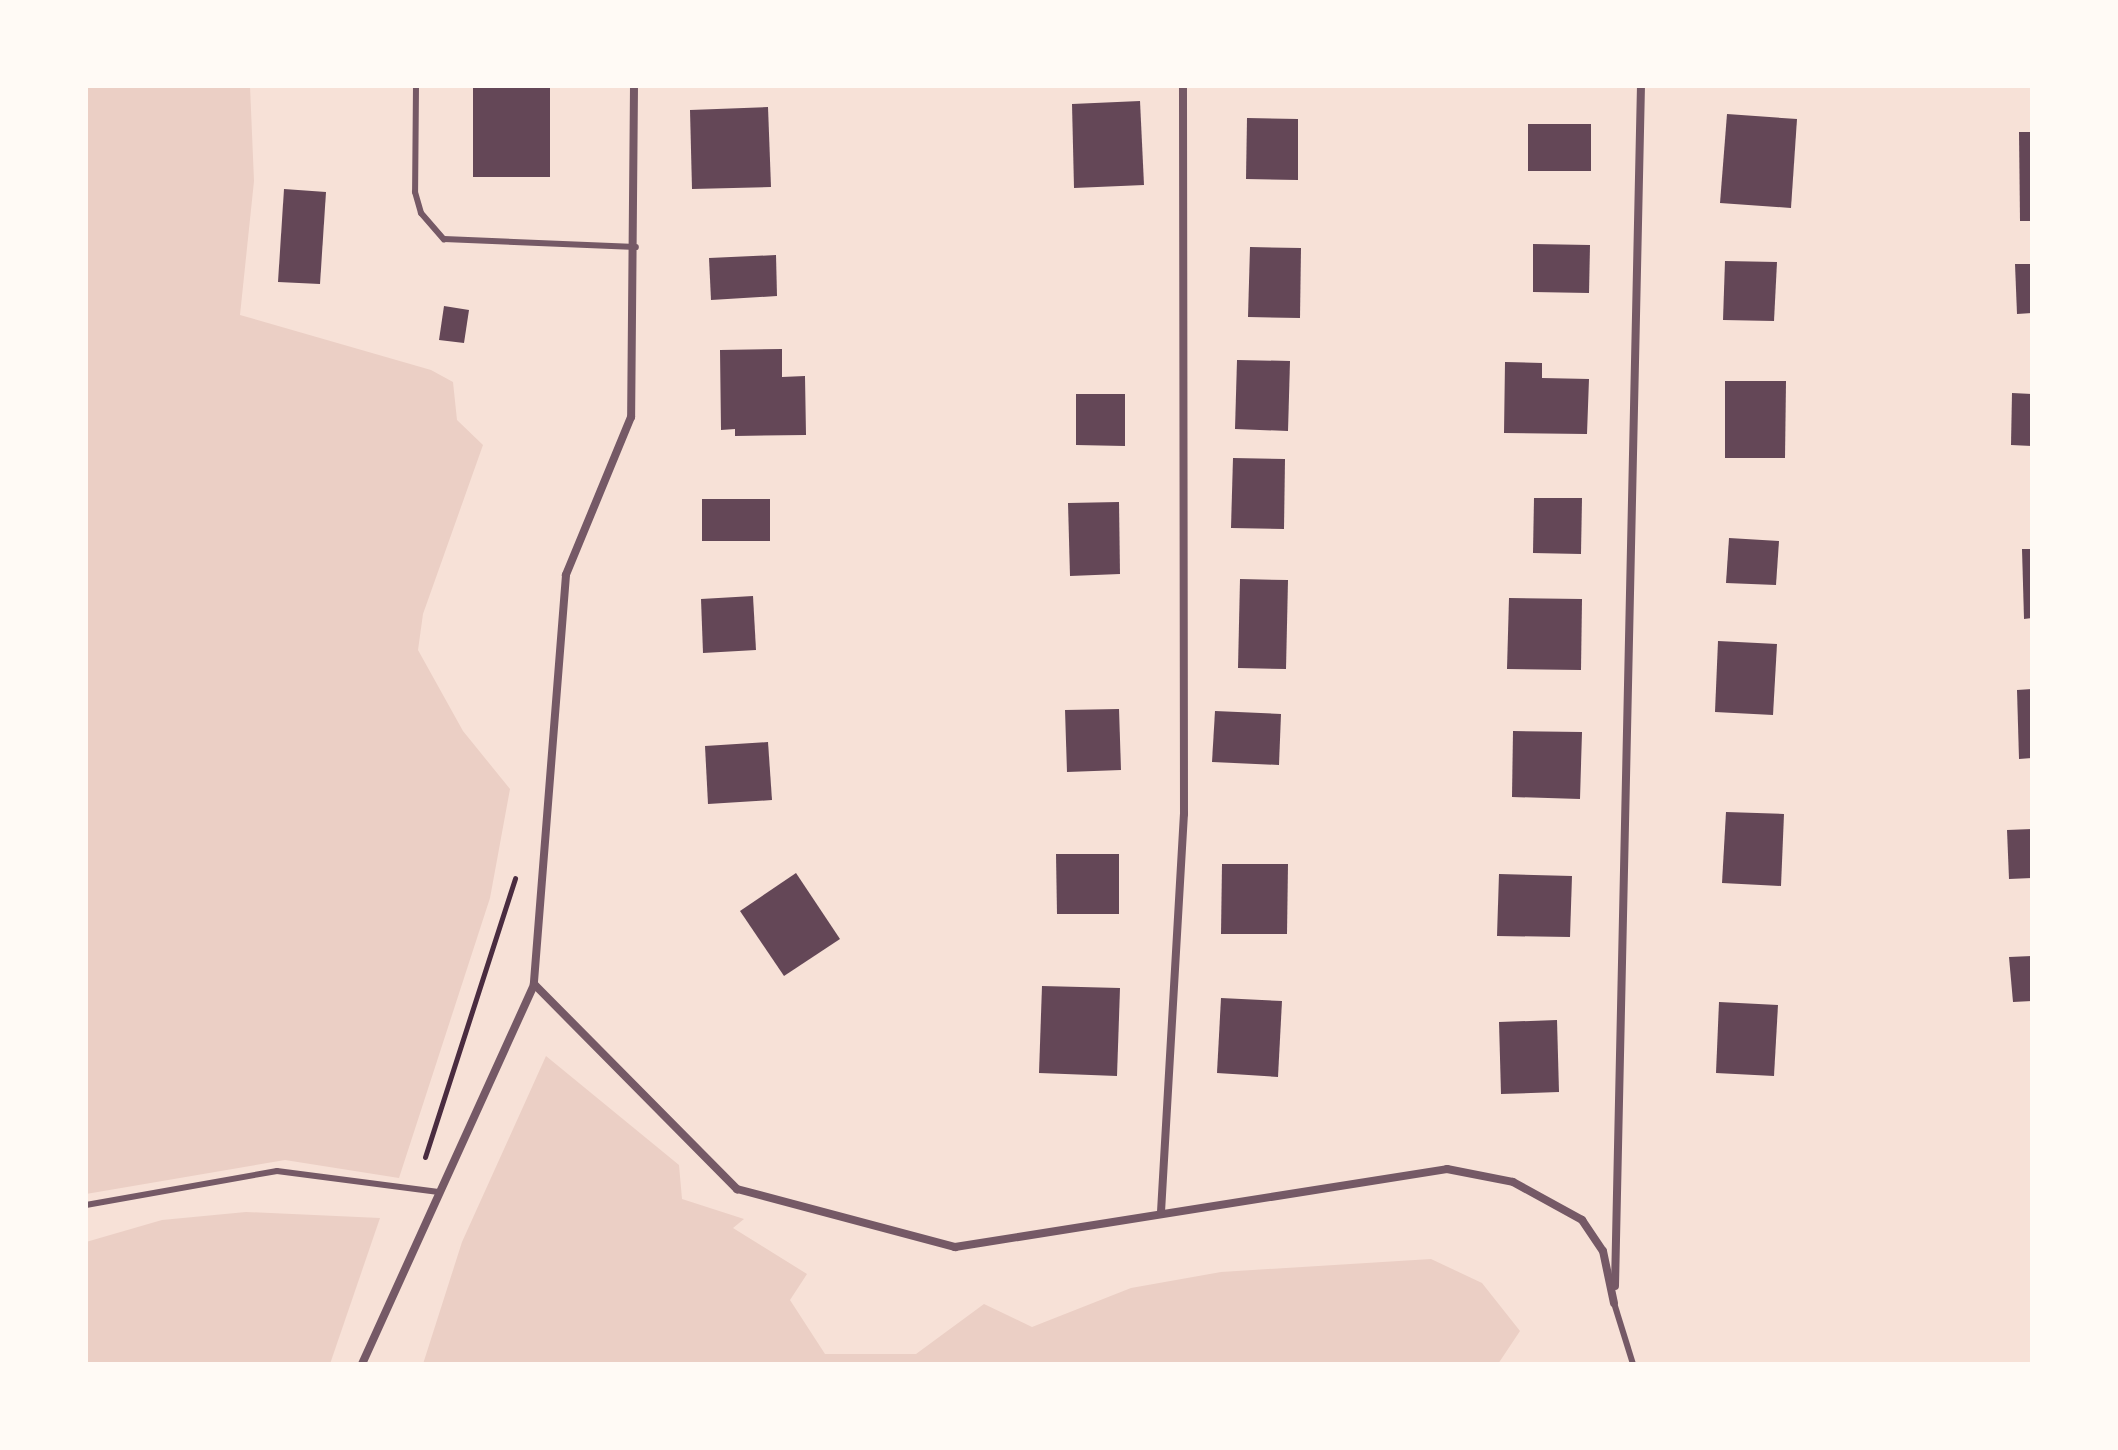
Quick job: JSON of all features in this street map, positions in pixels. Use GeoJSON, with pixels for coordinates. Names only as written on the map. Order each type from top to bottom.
{"type":"FeatureCollection","features":[{"type":"Feature","properties":{"kind":"street"},"geometry":{"type":"LineString","coordinates":[[362,1364],[534,984],[566,575],[631,417],[636,247],[634,86]]}},
{"type":"Feature","properties":{"kind":"street"},"geometry":{"type":"LineString","coordinates":[[1161,1212],[1184,814],[1183,86]]}},
{"type":"Feature","properties":{"kind":"street"},"geometry":{"type":"LineString","coordinates":[[1614,1303],[1641,86]]}},
{"type":"Feature","properties":{"kind":"street"},"geometry":{"type":"LineString","coordinates":[[534,984],[737,1189],[955,1247],[1374,1175],[1447,1169],[1513,1182],[1582,1220],[1603,1251],[1614,1303]]}},
{"type":"Feature","properties":{"kind":"lane"},"geometry":{"type":"LineString","coordinates":[[416,86],[415,192],[421,213],[444,239],[636,247]]}},
{"type":"Feature","properties":{"kind":"lane"},"geometry":{"type":"LineString","coordinates":[[86,1205],[277,1171],[439,1192]]}},
{"type":"Feature","properties":{"kind":"lane"},"geometry":{"type":"LineString","coordinates":[[1614,1303],[1633,1364]]}},
{"type":"Feature","properties":{"kind":"path"},"geometry":{"type":"LineString","coordinates":[[414,1189],[499,946],[516,872]]}},
{"type":"Feature","properties":{"kind":"shaded area"},"geometry":{"type":"Polygon","coordinates":[[[86,86],[250,86],[254,181],[240,315],[431,370],[453,382],[457,420],[483,445],[423,614],[418,650],[463,731],[510,789],[490,898],[399,1178],[285,1160],[86,1194],[86,86]]]}},
{"type":"Feature","properties":{"kind":"shaded area"},"geometry":{"type":"Polygon","coordinates":[[[546,1056],[679,1165],[682,1199],[744,1219],[733,1228],[807,1274],[790,1300],[825,1354],[916,1354],[984,1304],[1032,1327],[1131,1288],[1221,1272],[1431,1259],[1482,1283],[1520,1331],[1498,1364],[423,1364],[462,1242],[546,1056]]]}},
{"type":"Feature","properties":{"kind":"shaded area"},"geometry":{"type":"Polygon","coordinates":[[[246,1212],[380,1218],[330,1364],[86,1364],[86,1242],[162,1220],[246,1212]]]}},
{"type":"Feature","properties":{"kind":"building"},"geometry":{"type":"Polygon","coordinates":[[[473,86],[550,86],[550,177],[473,177],[473,86]]]}},
{"type":"Feature","properties":{"kind":"building"},"geometry":{"type":"Polygon","coordinates":[[[1140,101],[1144,185],[1074,188],[1072,104],[1140,101]]]}},
{"type":"Feature","properties":{"kind":"building"},"geometry":{"type":"Polygon","coordinates":[[[768,107],[771,187],[692,189],[690,110],[768,107]]]}},
{"type":"Feature","properties":{"kind":"building"},"geometry":{"type":"Polygon","coordinates":[[[1727,114],[1797,119],[1791,208],[1720,203],[1727,114]]]}},
{"type":"Feature","properties":{"kind":"building"},"geometry":{"type":"Polygon","coordinates":[[[1247,118],[1298,119],[1298,180],[1246,179],[1247,118]]]}},
{"type":"Feature","properties":{"kind":"building"},"geometry":{"type":"Polygon","coordinates":[[[1528,124],[1591,124],[1591,171],[1528,171],[1528,124]]]}},
{"type":"Feature","properties":{"kind":"building"},"geometry":{"type":"Polygon","coordinates":[[[2019,132],[2032,132],[2032,221],[2020,221],[2019,132]]]}},
{"type":"Feature","properties":{"kind":"building"},"geometry":{"type":"Polygon","coordinates":[[[284,189],[326,192],[320,284],[278,282],[284,189]]]}},
{"type":"Feature","properties":{"kind":"building"},"geometry":{"type":"Polygon","coordinates":[[[1533,244],[1590,245],[1589,293],[1533,292],[1533,244]]]}},
{"type":"Feature","properties":{"kind":"building"},"geometry":{"type":"Polygon","coordinates":[[[1250,247],[1301,248],[1300,318],[1248,317],[1250,247]]]}},
{"type":"Feature","properties":{"kind":"building"},"geometry":{"type":"Polygon","coordinates":[[[776,255],[777,296],[711,300],[709,258],[776,255]]]}},
{"type":"Feature","properties":{"kind":"building"},"geometry":{"type":"Polygon","coordinates":[[[1725,261],[1777,262],[1774,321],[1723,320],[1725,261]]]}},
{"type":"Feature","properties":{"kind":"building"},"geometry":{"type":"Polygon","coordinates":[[[2015,264],[2032,264],[2032,313],[2017,314],[2015,264]]]}},
{"type":"Feature","properties":{"kind":"building"},"geometry":{"type":"Polygon","coordinates":[[[444,306],[469,310],[464,343],[439,340],[444,306]]]}},
{"type":"Feature","properties":{"kind":"building"},"geometry":{"type":"Polygon","coordinates":[[[782,349],[782,377],[805,376],[806,435],[735,436],[735,429],[721,430],[720,350],[782,349]]]}},
{"type":"Feature","properties":{"kind":"building"},"geometry":{"type":"Polygon","coordinates":[[[1237,360],[1290,361],[1288,431],[1235,429],[1237,360]]]}},
{"type":"Feature","properties":{"kind":"building"},"geometry":{"type":"Polygon","coordinates":[[[1505,362],[1542,363],[1542,378],[1589,379],[1587,434],[1504,433],[1505,362]]]}},
{"type":"Feature","properties":{"kind":"building"},"geometry":{"type":"Polygon","coordinates":[[[1725,381],[1786,381],[1785,458],[1725,458],[1725,381]]]}},
{"type":"Feature","properties":{"kind":"building"},"geometry":{"type":"Polygon","coordinates":[[[2012,393],[2032,394],[2032,446],[2011,445],[2012,393]]]}},
{"type":"Feature","properties":{"kind":"building"},"geometry":{"type":"Polygon","coordinates":[[[1076,394],[1125,394],[1125,446],[1076,445],[1076,394]]]}},
{"type":"Feature","properties":{"kind":"building"},"geometry":{"type":"Polygon","coordinates":[[[1233,458],[1285,459],[1284,529],[1231,528],[1233,458]]]}},
{"type":"Feature","properties":{"kind":"building"},"geometry":{"type":"Polygon","coordinates":[[[1534,498],[1582,498],[1581,554],[1533,553],[1534,498]]]}},
{"type":"Feature","properties":{"kind":"building"},"geometry":{"type":"Polygon","coordinates":[[[702,499],[770,499],[770,541],[702,541],[702,499]]]}},
{"type":"Feature","properties":{"kind":"building"},"geometry":{"type":"Polygon","coordinates":[[[1119,502],[1120,574],[1070,576],[1068,503],[1119,502]]]}},
{"type":"Feature","properties":{"kind":"building"},"geometry":{"type":"Polygon","coordinates":[[[1729,538],[1779,541],[1776,585],[1726,583],[1729,538]]]}},
{"type":"Feature","properties":{"kind":"building"},"geometry":{"type":"Polygon","coordinates":[[[2022,549],[2032,549],[2032,618],[2024,619],[2022,549]]]}},
{"type":"Feature","properties":{"kind":"building"},"geometry":{"type":"Polygon","coordinates":[[[1240,579],[1288,580],[1286,669],[1238,668],[1240,579]]]}},
{"type":"Feature","properties":{"kind":"building"},"geometry":{"type":"Polygon","coordinates":[[[753,596],[756,650],[703,653],[701,599],[753,596]]]}},
{"type":"Feature","properties":{"kind":"building"},"geometry":{"type":"Polygon","coordinates":[[[1509,598],[1582,599],[1581,670],[1507,669],[1509,598]]]}},
{"type":"Feature","properties":{"kind":"building"},"geometry":{"type":"Polygon","coordinates":[[[1718,641],[1777,644],[1773,715],[1715,712],[1718,641]]]}},
{"type":"Feature","properties":{"kind":"building"},"geometry":{"type":"Polygon","coordinates":[[[2032,689],[2032,758],[2019,759],[2017,690],[2032,689]]]}},
{"type":"Feature","properties":{"kind":"building"},"geometry":{"type":"Polygon","coordinates":[[[1119,709],[1121,770],[1067,772],[1065,710],[1119,709]]]}},
{"type":"Feature","properties":{"kind":"building"},"geometry":{"type":"Polygon","coordinates":[[[1215,711],[1281,714],[1279,765],[1212,762],[1215,711]]]}},
{"type":"Feature","properties":{"kind":"building"},"geometry":{"type":"Polygon","coordinates":[[[1513,731],[1582,732],[1580,799],[1512,797],[1513,731]]]}},
{"type":"Feature","properties":{"kind":"building"},"geometry":{"type":"Polygon","coordinates":[[[768,742],[772,800],[708,804],[705,746],[768,742]]]}},
{"type":"Feature","properties":{"kind":"building"},"geometry":{"type":"Polygon","coordinates":[[[1726,812],[1784,814],[1781,886],[1722,883],[1726,812]]]}},
{"type":"Feature","properties":{"kind":"building"},"geometry":{"type":"Polygon","coordinates":[[[2032,829],[2032,878],[2009,879],[2007,830],[2032,829]]]}},
{"type":"Feature","properties":{"kind":"building"},"geometry":{"type":"Polygon","coordinates":[[[1056,854],[1119,854],[1119,914],[1057,914],[1056,854]]]}},
{"type":"Feature","properties":{"kind":"building"},"geometry":{"type":"Polygon","coordinates":[[[1222,864],[1288,864],[1287,934],[1221,934],[1222,864]]]}},
{"type":"Feature","properties":{"kind":"building"},"geometry":{"type":"Polygon","coordinates":[[[796,873],[840,939],[784,976],[740,911],[796,873]]]}},
{"type":"Feature","properties":{"kind":"building"},"geometry":{"type":"Polygon","coordinates":[[[1499,874],[1572,876],[1570,937],[1497,936],[1499,874]]]}},
{"type":"Feature","properties":{"kind":"building"},"geometry":{"type":"Polygon","coordinates":[[[2032,956],[2032,1001],[2013,1002],[2009,957],[2032,956]]]}},
{"type":"Feature","properties":{"kind":"building"},"geometry":{"type":"Polygon","coordinates":[[[1042,986],[1120,988],[1117,1076],[1039,1073],[1042,986]]]}},
{"type":"Feature","properties":{"kind":"building"},"geometry":{"type":"Polygon","coordinates":[[[1221,998],[1282,1001],[1278,1077],[1217,1073],[1221,998]]]}},
{"type":"Feature","properties":{"kind":"building"},"geometry":{"type":"Polygon","coordinates":[[[1719,1002],[1778,1005],[1774,1076],[1716,1073],[1719,1002]]]}},
{"type":"Feature","properties":{"kind":"building"},"geometry":{"type":"Polygon","coordinates":[[[1557,1020],[1559,1092],[1501,1094],[1499,1022],[1557,1020]]]}}]}
